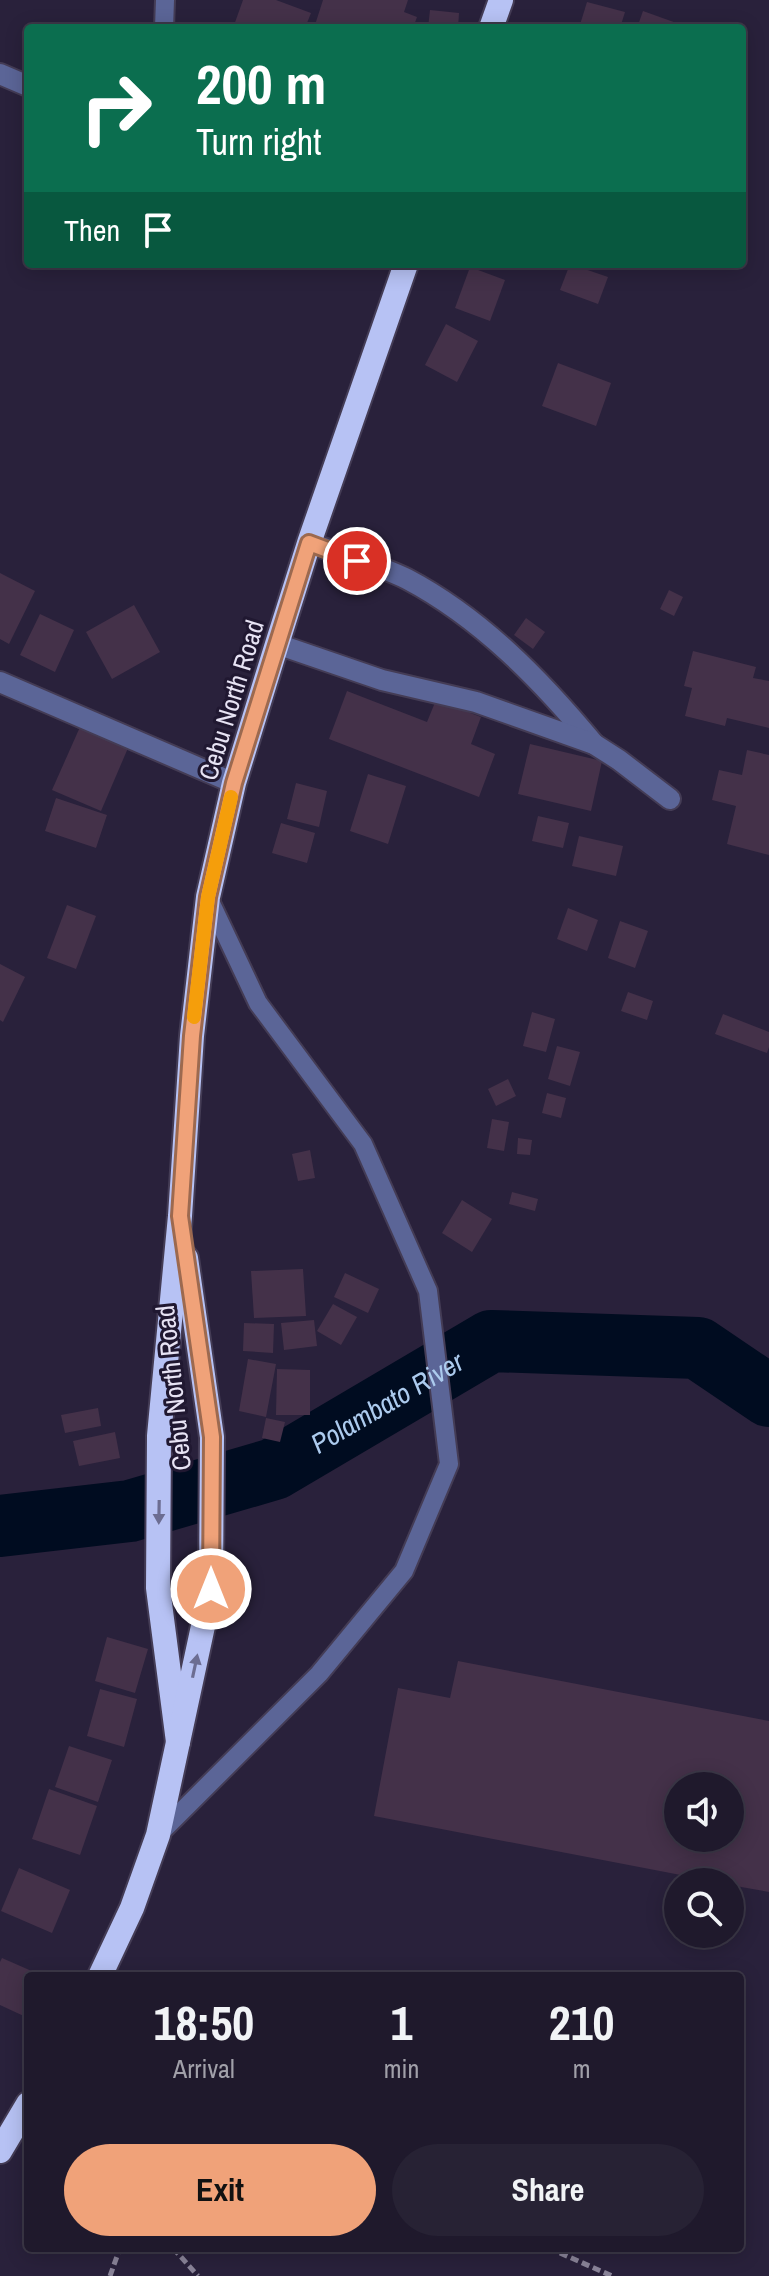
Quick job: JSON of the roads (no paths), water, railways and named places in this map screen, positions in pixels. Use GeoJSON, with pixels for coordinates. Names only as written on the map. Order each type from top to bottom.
{"type":"FeatureCollection","features":[{"type":"Feature","properties":{"kind":"highway"},"geometry":{"type":"LineString","coordinates":[[492,24],[501,0]]}},
{"type":"Feature","properties":{"kind":"highway","name":"Cebu North Road"},"geometry":{"type":"LineString","coordinates":[[178,1742],[158,1588],[159,1436],[180,1216],[192,1036],[208,897],[234,783],[277,644],[405,268]]}},
{"type":"Feature","properties":{"kind":"highway","name":"Cebu North Road"},"geometry":{"type":"LineString","coordinates":[[102,1972],[132,1908],[158,1835],[211,1589],[212,1437],[180,1216]]}},
{"type":"Feature","properties":{"kind":"highway"},"geometry":{"type":"LineString","coordinates":[[0,2151],[24,2111]]}},
{"type":"Feature","properties":{"kind":"street"},"geometry":{"type":"LineString","coordinates":[[0,74],[24,84]]}},
{"type":"Feature","properties":{"kind":"street"},"geometry":{"type":"LineString","coordinates":[[309,543],[405,578],[460,612],[541,682],[594,744]]}},
{"type":"Feature","properties":{"kind":"street"},"geometry":{"type":"LineString","coordinates":[[277,644],[382,680],[476,702],[594,744],[670,799]]}},
{"type":"Feature","properties":{"kind":"street"},"geometry":{"type":"LineString","coordinates":[[0,682],[234,783]]}},
{"type":"Feature","properties":{"kind":"lane"},"geometry":{"type":"LineString","coordinates":[[164,24],[165,0]]}},
{"type":"Feature","properties":{"kind":"lane"},"geometry":{"type":"LineString","coordinates":[[158,1835],[319,1674],[404,1571],[449,1464],[428,1291],[363,1144],[258,1003],[208,897]]}},
{"type":"Feature","properties":{"kind":"waterway","name":"Polambato River"},"geometry":{"type":"LineString","coordinates":[[0,1526],[130,1511],[274,1469],[491,1341],[698,1348],[769,1396]]}}]}
